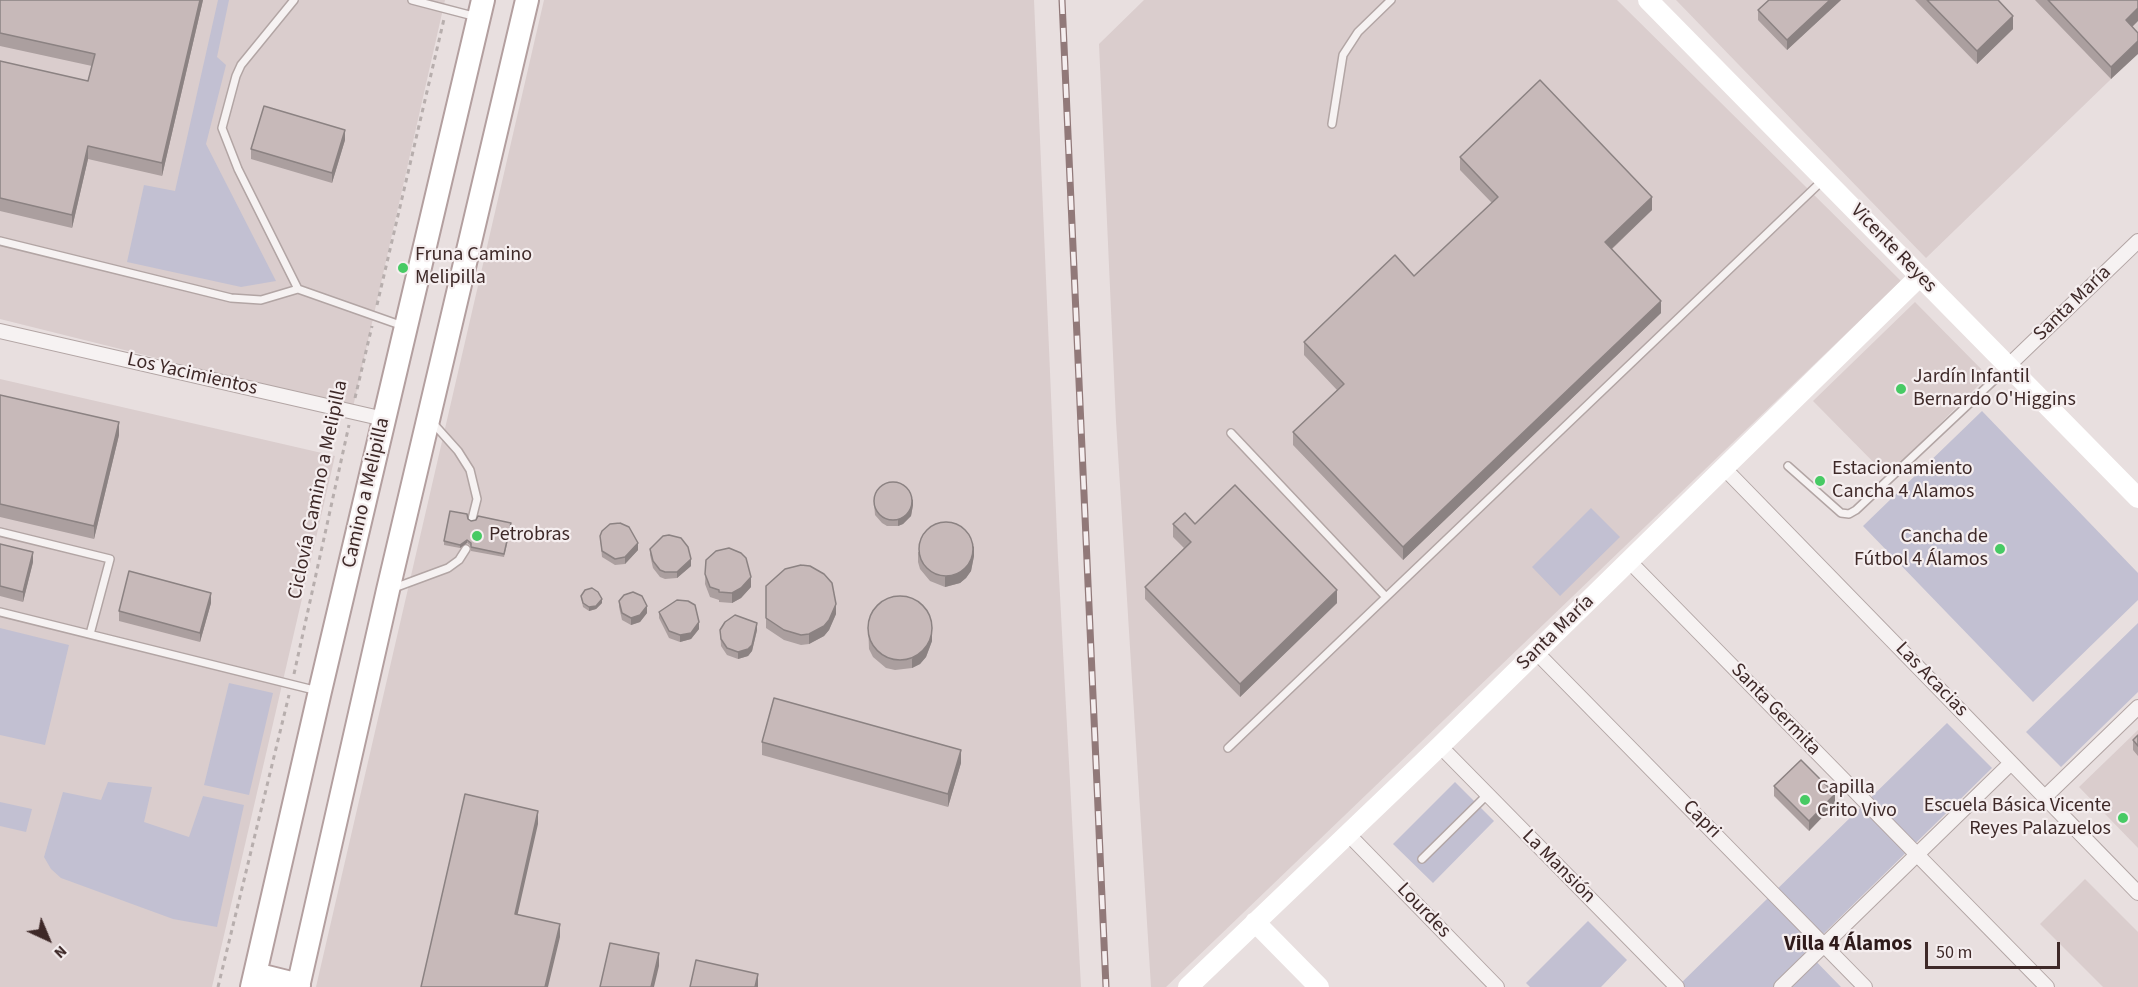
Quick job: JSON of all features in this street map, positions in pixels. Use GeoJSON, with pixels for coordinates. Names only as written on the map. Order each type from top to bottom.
{"type":"FeatureCollection","features":[{"type":"Feature","properties":{"kind":"main road"},"geometry":{"type":"LineString","coordinates":[[254,980],[298,986],[524,4]]}},
{"type":"Feature","properties":{"kind":"main road","name":"Camino a Melipilla"},"geometry":{"type":"LineString","coordinates":[[254,980],[481,9]]}},
{"type":"Feature","properties":{"kind":"street","name":"Vicente Reyes"},"geometry":{"type":"LineString","coordinates":[[1648,0],[2138,498]]}},
{"type":"Feature","properties":{"kind":"street","name":"Santa María"},"geometry":{"type":"LineString","coordinates":[[2008,366],[2138,241]]}},
{"type":"Feature","properties":{"kind":"street","name":"Santa María"},"geometry":{"type":"LineString","coordinates":[[1194,985],[1255,922],[1349,835],[1920,276]]}},
{"type":"Feature","properties":{"kind":"street","name":"Los Yacimientos"},"geometry":{"type":"LineString","coordinates":[[0,332],[384,419]]}},
{"type":"Feature","properties":{"kind":"street","name":"Las Acacias"},"geometry":{"type":"LineString","coordinates":[[1724,468],[2138,892]]}},
{"type":"Feature","properties":{"kind":"street","name":"Santa Germita"},"geometry":{"type":"LineString","coordinates":[[1629,561],[2047,987]]}},
{"type":"Feature","properties":{"kind":"street","name":"Capri"},"geometry":{"type":"LineString","coordinates":[[1536,652],[1865,987]]}},
{"type":"Feature","properties":{"kind":"street"},"geometry":{"type":"LineString","coordinates":[[2045,797],[2138,707]]}},
{"type":"Feature","properties":{"kind":"street","name":"La Mansión"},"geometry":{"type":"LineString","coordinates":[[1440,746],[1677,987]]}},
{"type":"Feature","properties":{"kind":"street"},"geometry":{"type":"LineString","coordinates":[[1781,987],[2011,763]]}},
{"type":"Feature","properties":{"kind":"street","name":"Lourdes"},"geometry":{"type":"LineString","coordinates":[[1349,835],[1497,987]]}},
{"type":"Feature","properties":{"kind":"street"},"geometry":{"type":"LineString","coordinates":[[1255,922],[1319,987]]}},
{"type":"Feature","properties":{"kind":"lane"},"geometry":{"type":"LineString","coordinates":[[294,0],[241,65],[222,128],[238,169],[298,289]]}},
{"type":"Feature","properties":{"kind":"lane"},"geometry":{"type":"LineString","coordinates":[[412,0],[447,8],[481,9]]}},
{"type":"Feature","properties":{"kind":"lane"},"geometry":{"type":"LineString","coordinates":[[1332,124],[1342,55],[1358,32],[1391,0]]}},
{"type":"Feature","properties":{"kind":"lane"},"geometry":{"type":"LineString","coordinates":[[1228,748],[1824,178]]}},
{"type":"Feature","properties":{"kind":"lane"},"geometry":{"type":"LineString","coordinates":[[0,241],[231,298],[261,300],[298,289],[406,327]]}},
{"type":"Feature","properties":{"kind":"lane"},"geometry":{"type":"LineString","coordinates":[[1788,466],[1841,513],[1849,514],[1856,510],[2008,366]]}},
{"type":"Feature","properties":{"kind":"lane"},"geometry":{"type":"LineString","coordinates":[[429,419],[458,451],[470,470],[477,499],[472,519]]}},
{"type":"Feature","properties":{"kind":"lane"},"geometry":{"type":"LineString","coordinates":[[1231,433],[1386,597]]}},
{"type":"Feature","properties":{"kind":"lane"},"geometry":{"type":"LineString","coordinates":[[0,532],[110,559],[90,634]]}},
{"type":"Feature","properties":{"kind":"lane"},"geometry":{"type":"LineString","coordinates":[[388,590],[448,568],[459,560],[466,549]]}},
{"type":"Feature","properties":{"kind":"lane"},"geometry":{"type":"LineString","coordinates":[[0,612],[320,691]]}},
{"type":"Feature","properties":{"kind":"lane"},"geometry":{"type":"LineString","coordinates":[[1422,859],[1487,795]]}},
{"type":"Feature","properties":{"kind":"path","name":"Ciclovía Camino a Melipilla"},"geometry":{"type":"LineString","coordinates":[[218,987],[292,684],[351,412],[447,8]]}},
{"type":"Feature","properties":{"kind":"shaded area"},"geometry":{"type":"Polygon","coordinates":[[[0,0],[445,0],[353,407],[0,319],[0,0]]]}},
{"type":"Feature","properties":{"kind":"shaded area"},"geometry":{"type":"Polygon","coordinates":[[[218,0],[229,0],[217,57],[226,65],[206,144],[276,281],[241,287],[127,262],[144,185],[175,191],[218,0]]]}},
{"type":"Feature","properties":{"kind":"shaded area"},"geometry":{"type":"Polygon","coordinates":[[[544,0],[1034,0],[1058,558],[1081,987],[316,987],[544,0]]]}},
{"type":"Feature","properties":{"kind":"shaded area"},"geometry":{"type":"Polygon","coordinates":[[[1144,0],[1617,0],[1901,281],[1166,987],[1151,987],[1116,421],[1099,44],[1144,0]]]}},
{"type":"Feature","properties":{"kind":"shaded area"},"geometry":{"type":"Polygon","coordinates":[[[1676,0],[2138,0],[2138,53],[1926,258],[1676,0]]]}},
{"type":"Feature","properties":{"kind":"shaded area","name":"Jardín Infantil Bernardo O'Higgins"},"geometry":{"type":"Polygon","coordinates":[[[1915,302],[1988,376],[1887,476],[1813,401],[1915,302]]]}},
{"type":"Feature","properties":{"kind":"shaded area"},"geometry":{"type":"Polygon","coordinates":[[[0,379],[335,456],[212,987],[0,987],[0,379]]]}},
{"type":"Feature","properties":{"kind":"shaded area","name":"Cancha de Fútbol 4 Álamos"},"geometry":{"type":"Polygon","coordinates":[[[1982,411],[2138,573],[2138,600],[2033,702],[1863,526],[1982,411]]]}},
{"type":"Feature","properties":{"kind":"shaded area"},"geometry":{"type":"Polygon","coordinates":[[[1591,508],[1620,537],[1560,596],[1532,567],[1591,508]]]}},
{"type":"Feature","properties":{"kind":"shaded area"},"geometry":{"type":"Polygon","coordinates":[[[2138,623],[2138,692],[2061,767],[2026,732],[2138,623]]]}},
{"type":"Feature","properties":{"kind":"shaded area"},"geometry":{"type":"Polygon","coordinates":[[[0,628],[69,645],[45,745],[0,735],[0,628]]]}},
{"type":"Feature","properties":{"kind":"shaded area"},"geometry":{"type":"Polygon","coordinates":[[[229,683],[273,693],[249,795],[204,785],[229,683]]]}},
{"type":"Feature","properties":{"kind":"shaded area"},"geometry":{"type":"Polygon","coordinates":[[[1947,723],[1992,768],[1806,951],[1841,987],[1677,987],[1947,723]]]}},
{"type":"Feature","properties":{"kind":"shaded area","name":"Escuela Básica Vicente Reyes Palazuelos"},"geometry":{"type":"Polygon","coordinates":[[[2138,730],[2138,848],[2079,787],[2138,730]]]}},
{"type":"Feature","properties":{"kind":"shaded area"},"geometry":{"type":"Polygon","coordinates":[[[108,782],[152,787],[144,822],[189,837],[203,796],[244,805],[217,927],[173,919],[61,878],[51,869],[44,857],[63,792],[101,800],[108,782]]]}},
{"type":"Feature","properties":{"kind":"shaded area"},"geometry":{"type":"Polygon","coordinates":[[[1455,782],[1494,821],[1433,883],[1393,844],[1455,782]]]}},
{"type":"Feature","properties":{"kind":"shaded area"},"geometry":{"type":"Polygon","coordinates":[[[0,802],[32,809],[26,832],[0,826],[0,802]]]}},
{"type":"Feature","properties":{"kind":"shaded area"},"geometry":{"type":"Polygon","coordinates":[[[2085,879],[2138,932],[2138,987],[2103,987],[2040,924],[2085,879]]]}},
{"type":"Feature","properties":{"kind":"shaded area"},"geometry":{"type":"Polygon","coordinates":[[[1588,921],[1627,960],[1601,987],[1530,987],[1526,983],[1588,921]]]}},
{"type":"Feature","properties":{"kind":"building"},"geometry":{"type":"Polygon","coordinates":[[[0,0],[200,0],[162,163],[88,146],[72,215],[0,198],[0,61],[88,81],[95,54],[0,33],[0,0]]]}},
{"type":"Feature","properties":{"kind":"building"},"geometry":{"type":"Polygon","coordinates":[[[1769,0],[1830,0],[1787,40],[1758,10],[1769,0]]]}},
{"type":"Feature","properties":{"kind":"building"},"geometry":{"type":"Polygon","coordinates":[[[1927,0],[1998,0],[2013,16],[1977,51],[1927,0]]]}},
{"type":"Feature","properties":{"kind":"building"},"geometry":{"type":"Polygon","coordinates":[[[2048,0],[2138,0],[2138,8],[2126,20],[2138,33],[2138,41],[2111,67],[2048,0]]]}},
{"type":"Feature","properties":{"kind":"building"},"geometry":{"type":"Polygon","coordinates":[[[1540,80],[1652,197],[1605,242],[1661,301],[1403,547],[1293,432],[1344,384],[1304,342],[1395,255],[1414,276],[1498,197],[1460,157],[1540,80]]]}},
{"type":"Feature","properties":{"kind":"building"},"geometry":{"type":"Polygon","coordinates":[[[264,106],[345,130],[332,173],[251,149],[264,106]]]}},
{"type":"Feature","properties":{"kind":"building"},"geometry":{"type":"Polygon","coordinates":[[[0,395],[119,422],[94,526],[0,504],[0,395]]]}},
{"type":"Feature","properties":{"kind":"building"},"geometry":{"type":"Polygon","coordinates":[[[893,482],[907,487],[912,501],[907,515],[893,520],[879,515],[874,501],[879,487],[893,482]]]}},
{"type":"Feature","properties":{"kind":"building"},"geometry":{"type":"Polygon","coordinates":[[[1235,485],[1337,590],[1240,684],[1145,587],[1191,542],[1173,524],[1185,513],[1195,524],[1235,485]]]}},
{"type":"Feature","properties":{"kind":"building","name":"Petrobras"},"geometry":{"type":"Polygon","coordinates":[[[450,511],[467,514],[471,521],[476,520],[478,516],[511,523],[504,554],[471,547],[471,543],[467,540],[460,545],[444,541],[450,511]]]}},
{"type":"Feature","properties":{"kind":"building"},"geometry":{"type":"Polygon","coordinates":[[[941,522],[951,522],[961,526],[969,534],[973,549],[969,564],[961,572],[951,576],[941,576],[931,572],[923,564],[919,554],[919,544],[923,534],[931,526],[941,522]]]}},
{"type":"Feature","properties":{"kind":"building"},"geometry":{"type":"Polygon","coordinates":[[[620,523],[629,527],[638,543],[625,557],[615,559],[602,551],[600,536],[610,524],[620,523]]]}},
{"type":"Feature","properties":{"kind":"building"},"geometry":{"type":"Polygon","coordinates":[[[663,536],[681,538],[688,547],[691,559],[677,572],[660,570],[653,561],[650,549],[663,536]]]}},
{"type":"Feature","properties":{"kind":"building"},"geometry":{"type":"Polygon","coordinates":[[[0,544],[33,552],[23,592],[0,586],[0,544]]]}},
{"type":"Feature","properties":{"kind":"building"},"geometry":{"type":"Polygon","coordinates":[[[729,548],[746,558],[751,577],[741,588],[732,593],[719,592],[710,587],[705,574],[706,560],[716,551],[729,548]]]}},
{"type":"Feature","properties":{"kind":"building"},"geometry":{"type":"Polygon","coordinates":[[[801,565],[810,566],[824,574],[832,583],[836,604],[824,626],[809,634],[801,635],[784,630],[766,618],[766,586],[785,569],[801,565]]]}},
{"type":"Feature","properties":{"kind":"building"},"geometry":{"type":"Polygon","coordinates":[[[129,571],[211,593],[200,633],[119,611],[129,571]]]}},
{"type":"Feature","properties":{"kind":"building"},"geometry":{"type":"Polygon","coordinates":[[[592,588],[602,599],[596,606],[589,607],[583,603],[581,596],[585,590],[592,588]]]}},
{"type":"Feature","properties":{"kind":"building"},"geometry":{"type":"Polygon","coordinates":[[[633,592],[642,596],[647,606],[640,615],[631,618],[622,613],[619,601],[624,595],[633,592]]]}},
{"type":"Feature","properties":{"kind":"building"},"geometry":{"type":"Polygon","coordinates":[[[900,596],[912,598],[923,605],[930,616],[932,628],[930,640],[923,651],[912,658],[900,660],[888,658],[877,651],[870,640],[868,628],[870,616],[877,605],[888,598],[900,596]]]}},
{"type":"Feature","properties":{"kind":"building"},"geometry":{"type":"Polygon","coordinates":[[[677,600],[688,601],[695,605],[699,622],[691,633],[680,635],[669,631],[659,612],[677,600]]]}},
{"type":"Feature","properties":{"kind":"building"},"geometry":{"type":"Polygon","coordinates":[[[735,615],[757,623],[752,645],[738,652],[727,648],[721,639],[720,630],[725,622],[735,615]]]}},
{"type":"Feature","properties":{"kind":"building"},"geometry":{"type":"Polygon","coordinates":[[[774,698],[961,750],[948,794],[762,742],[774,698]]]}},
{"type":"Feature","properties":{"kind":"building"},"geometry":{"type":"Polygon","coordinates":[[[2138,735],[2138,746],[2133,740],[2138,735]]]}},
{"type":"Feature","properties":{"kind":"building","name":"Capilla Crito Vivo"},"geometry":{"type":"Polygon","coordinates":[[[1801,760],[1835,794],[1809,821],[1774,786],[1801,760]]]}},
{"type":"Feature","properties":{"kind":"building"},"geometry":{"type":"Polygon","coordinates":[[[465,794],[538,811],[515,914],[560,924],[545,987],[421,987],[465,794]]]}},
{"type":"Feature","properties":{"kind":"building"},"geometry":{"type":"Polygon","coordinates":[[[610,943],[659,953],[651,987],[600,987],[610,943]]]}},
{"type":"Feature","properties":{"kind":"building"},"geometry":{"type":"Polygon","coordinates":[[[696,960],[758,974],[755,987],[690,987],[696,960]]]}},
{"type":"Feature","properties":{"kind":"railway"},"geometry":{"type":"LineString","coordinates":[[1062,0],[1106,987]]}},
{"type":"Feature","properties":{"kind":"place","name":"Fruna Camino Melipilla"},"geometry":{"type":"Point","coordinates":[403,268]}},
{"type":"Feature","properties":{"kind":"place","name":"Jardín Infantil Bernardo O'Higgins"},"geometry":{"type":"Point","coordinates":[1901,389]}},
{"type":"Feature","properties":{"kind":"place","name":"Estacionamiento Cancha 4 Alamos"},"geometry":{"type":"Point","coordinates":[1820,481]}},
{"type":"Feature","properties":{"kind":"place","name":"Petrobras"},"geometry":{"type":"Point","coordinates":[477,536]}},
{"type":"Feature","properties":{"kind":"place","name":"Cancha de Fútbol 4 Álamos"},"geometry":{"type":"Point","coordinates":[2000,549]}},
{"type":"Feature","properties":{"kind":"place","name":"Capilla Crito Vivo"},"geometry":{"type":"Point","coordinates":[1805,800]}},
{"type":"Feature","properties":{"kind":"place","name":"Escuela Básica Vicente Reyes Palazuelos"},"geometry":{"type":"Point","coordinates":[2123,818]}},
{"type":"Feature","properties":{"kind":"district","name":"Villa 4 Álamos"},"geometry":{"type":"Point","coordinates":[1848,945]}}]}
